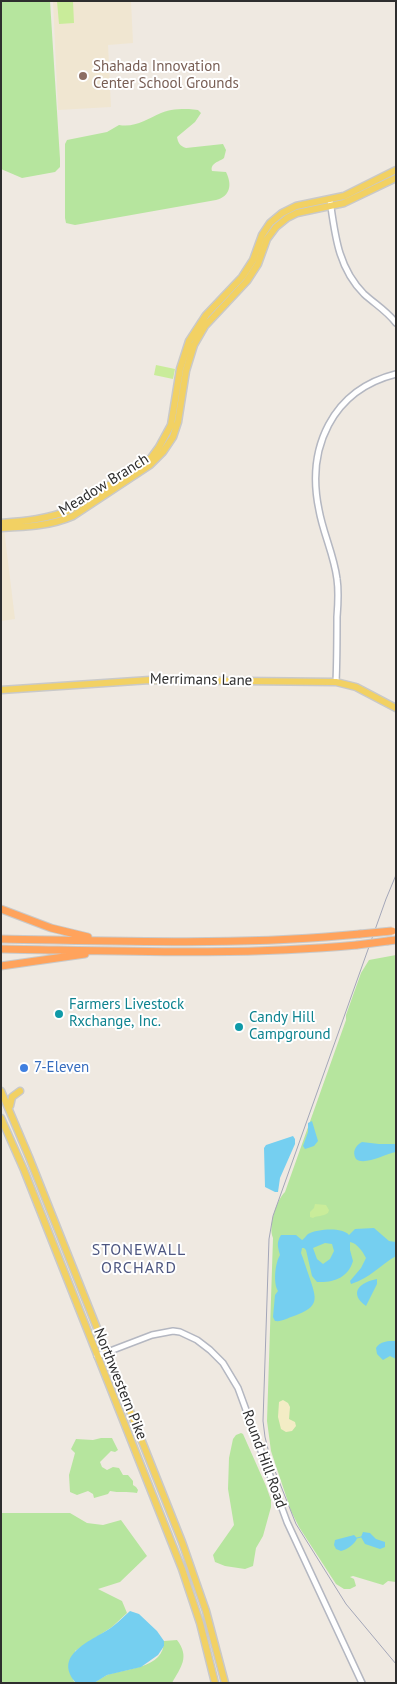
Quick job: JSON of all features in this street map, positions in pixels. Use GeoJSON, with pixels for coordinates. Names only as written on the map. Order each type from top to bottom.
{"type":"FeatureCollection","features":[{"type":"Feature","properties":{"kind":"highway"},"geometry":{"type":"LineString","coordinates":[[1,909],[68,933],[95,938],[146,941]]}},
{"type":"Feature","properties":{"kind":"highway"},"geometry":{"type":"LineString","coordinates":[[1,939],[248,942],[394,930]]}},
{"type":"Feature","properties":{"kind":"highway"},"geometry":{"type":"LineString","coordinates":[[1,949],[260,951],[392,941]]}},
{"type":"Feature","properties":{"kind":"highway"},"geometry":{"type":"LineString","coordinates":[[1,966],[88,954],[143,951]]}},
{"type":"Feature","properties":{"kind":"main road"},"geometry":{"type":"LineString","coordinates":[[330,203],[396,170]]}},
{"type":"Feature","properties":{"kind":"main road"},"geometry":{"type":"LineString","coordinates":[[170,436],[180,368],[188,341],[206,315],[242,276],[252,260],[264,230],[275,218],[287,210],[304,204],[330,203],[354,198],[396,178]]}},
{"type":"Feature","properties":{"kind":"main road","name":"Meadow Branch"},"geometry":{"type":"LineString","coordinates":[[1,523],[56,516],[70,510],[151,458],[170,436]]}},
{"type":"Feature","properties":{"kind":"main road","name":"Meadow Branch"},"geometry":{"type":"LineString","coordinates":[[1,528],[44,525],[73,516],[150,465],[163,452],[170,436]]}},
{"type":"Feature","properties":{"kind":"main road","name":"Merrimans Lane"},"geometry":{"type":"LineString","coordinates":[[1,690],[150,680],[336,682],[356,687],[396,708]]}},
{"type":"Feature","properties":{"kind":"main road"},"geometry":{"type":"LineString","coordinates":[[10,1110],[12,1097],[20,1091]]}},
{"type":"Feature","properties":{"kind":"main road","name":"Northwestern Pike"},"geometry":{"type":"LineString","coordinates":[[2,1094],[194,1572],[216,1645],[225,1683]]}},
{"type":"Feature","properties":{"kind":"main road","name":"Northwestern Pike"},"geometry":{"type":"LineString","coordinates":[[1,1118],[41,1212],[182,1570],[200,1623],[215,1683]]}},
{"type":"Feature","properties":{"kind":"main road"},"geometry":{"type":"LineString","coordinates":[[41,1212],[47,1212],[53,1218]]}},
{"type":"Feature","properties":{"kind":"street"},"geometry":{"type":"LineString","coordinates":[[330,203],[336,242],[344,266],[360,289],[396,323]]}},
{"type":"Feature","properties":{"kind":"street"},"geometry":{"type":"LineString","coordinates":[[336,682],[337,580],[334,560],[316,498],[316,458],[321,439],[341,406],[367,385],[396,374]]}},
{"type":"Feature","properties":{"kind":"street","name":"Round Hill Road"},"geometry":{"type":"LineString","coordinates":[[97,1356],[157,1334],[173,1331],[180,1332],[197,1340],[223,1363],[235,1381],[287,1522],[362,1683]]}},
{"type":"Feature","properties":{"kind":"shaded area","name":"Shahada Innovation Center School Grounds"},"geometry":{"type":"Polygon","coordinates":[[[53,1],[131,1],[133,43],[108,45],[111,107],[58,110],[53,1]]]}},
{"type":"Feature","properties":{"kind":"shaded area"},"geometry":{"type":"Polygon","coordinates":[[[1,529],[4,529],[15,619],[1,621],[1,529]]]}},
{"type":"Feature","properties":{"kind":"green space"},"geometry":{"type":"Polygon","coordinates":[[[1,1],[50,1],[60,159],[60,167],[55,172],[22,178],[1,169],[1,1]]]}},
{"type":"Feature","properties":{"kind":"green space"},"geometry":{"type":"Polygon","coordinates":[[[57,1],[73,1],[74,23],[59,24],[57,1]]]}},
{"type":"Feature","properties":{"kind":"green space"},"geometry":{"type":"Polygon","coordinates":[[[198,110],[201,113],[195,122],[177,137],[178,141],[186,148],[223,144],[226,150],[224,158],[212,166],[212,171],[226,172],[229,189],[225,196],[216,200],[75,225],[66,223],[65,144],[67,140],[107,132],[119,125],[136,124],[168,111],[198,110]]]}},
{"type":"Feature","properties":{"kind":"green space"},"geometry":{"type":"Polygon","coordinates":[[[156,365],[175,369],[173,379],[154,375],[156,365]]]}},
{"type":"Feature","properties":{"kind":"green space"},"geometry":{"type":"Polygon","coordinates":[[[396,955],[396,1582],[388,1581],[383,1585],[353,1576],[350,1577],[354,1579],[356,1586],[344,1589],[336,1584],[299,1527],[291,1511],[271,1451],[267,1421],[272,1221],[276,1207],[285,1192],[361,973],[369,960],[396,955]]]}},
{"type":"Feature","properties":{"kind":"green space"},"geometry":{"type":"Polygon","coordinates":[[[315,1204],[326,1205],[329,1210],[328,1213],[313,1218],[310,1217],[310,1212],[315,1204]]]}},
{"type":"Feature","properties":{"kind":"green space"},"geometry":{"type":"Polygon","coordinates":[[[241,1433],[271,1500],[271,1507],[263,1536],[256,1548],[253,1566],[245,1569],[225,1566],[215,1562],[213,1555],[234,1525],[228,1489],[229,1458],[233,1439],[241,1433]]]}},
{"type":"Feature","properties":{"kind":"green space"},"geometry":{"type":"Polygon","coordinates":[[[112,1438],[118,1450],[115,1452],[111,1451],[100,1462],[102,1467],[107,1470],[113,1467],[119,1468],[123,1475],[128,1475],[133,1481],[133,1485],[138,1490],[137,1493],[110,1491],[108,1494],[94,1498],[93,1494],[88,1491],[77,1495],[70,1492],[69,1475],[75,1453],[71,1449],[76,1439],[93,1440],[112,1438]]]}},
{"type":"Feature","properties":{"kind":"green space"},"geometry":{"type":"Polygon","coordinates":[[[1,1513],[70,1513],[87,1523],[103,1525],[121,1520],[147,1556],[120,1582],[98,1589],[122,1601],[127,1613],[112,1627],[75,1651],[73,1680],[76,1683],[1,1683],[1,1513]]]}},
{"type":"Feature","properties":{"kind":"green space"},"geometry":{"type":"Polygon","coordinates":[[[177,1640],[184,1657],[172,1683],[94,1683],[107,1675],[143,1666],[151,1662],[158,1657],[164,1641],[177,1640]]]}},
{"type":"Feature","properties":{"kind":"sand"},"geometry":{"type":"Polygon","coordinates":[[[283,1400],[290,1407],[289,1419],[295,1422],[296,1426],[292,1431],[286,1432],[281,1429],[278,1417],[279,1402],[283,1400]]]}},
{"type":"Feature","properties":{"kind":"water"},"geometry":{"type":"Polygon","coordinates":[[[312,1121],[318,1141],[314,1146],[305,1149],[303,1146],[308,1132],[308,1123],[312,1121]]]}},
{"type":"Feature","properties":{"kind":"water"},"geometry":{"type":"Polygon","coordinates":[[[293,1136],[295,1144],[280,1178],[278,1192],[275,1192],[265,1187],[264,1148],[266,1145],[293,1136]]]}},
{"type":"Feature","properties":{"kind":"water"},"geometry":{"type":"Polygon","coordinates":[[[362,1142],[396,1144],[396,1152],[360,1161],[356,1159],[354,1152],[356,1147],[362,1142]]]}},
{"type":"Feature","properties":{"kind":"water"},"geometry":{"type":"Polygon","coordinates":[[[374,1228],[389,1241],[396,1242],[396,1256],[369,1275],[351,1284],[350,1281],[361,1268],[366,1258],[357,1246],[350,1242],[353,1261],[348,1272],[329,1282],[317,1282],[312,1276],[306,1250],[302,1248],[301,1253],[314,1291],[314,1301],[308,1309],[275,1321],[273,1317],[275,1295],[278,1291],[275,1273],[280,1255],[278,1243],[281,1235],[296,1235],[302,1240],[308,1234],[318,1231],[336,1230],[346,1232],[349,1235],[355,1229],[374,1228]],[[325,1243],[313,1248],[317,1259],[323,1264],[330,1259],[334,1251],[332,1244],[325,1243]]]}},
{"type":"Feature","properties":{"kind":"water"},"geometry":{"type":"Polygon","coordinates":[[[377,1279],[377,1284],[366,1306],[358,1297],[358,1289],[361,1285],[377,1279]]]}},
{"type":"Feature","properties":{"kind":"water"},"geometry":{"type":"Polygon","coordinates":[[[396,1341],[396,1359],[390,1356],[383,1360],[377,1354],[376,1348],[382,1343],[396,1341]]]}},
{"type":"Feature","properties":{"kind":"water"},"geometry":{"type":"Polygon","coordinates":[[[363,1532],[370,1533],[376,1539],[385,1542],[385,1547],[380,1549],[365,1544],[361,1537],[363,1532]]]}},
{"type":"Feature","properties":{"kind":"water"},"geometry":{"type":"Polygon","coordinates":[[[354,1535],[357,1538],[351,1546],[341,1551],[336,1549],[334,1545],[335,1540],[354,1535]]]}},
{"type":"Feature","properties":{"kind":"water"},"geometry":{"type":"Polygon","coordinates":[[[130,1611],[139,1614],[157,1631],[164,1641],[164,1646],[158,1655],[141,1667],[107,1675],[94,1683],[76,1683],[70,1673],[69,1664],[72,1656],[78,1649],[112,1627],[130,1611]]]}},
{"type":"Feature","properties":{"kind":"waterway"},"geometry":{"type":"LineString","coordinates":[[357,1538],[361,1537]]}},
{"type":"Feature","properties":{"kind":"railway"},"geometry":{"type":"LineString","coordinates":[[396,875],[273,1216],[269,1239],[263,1421],[271,1461],[296,1524],[346,1604],[396,1664]]}},
{"type":"Feature","properties":{"kind":"place","name":"Shahada Innovation Center School Grounds"},"geometry":{"type":"Point","coordinates":[83,76]}},
{"type":"Feature","properties":{"kind":"place","name":"Farmers Livestock Rxchange, Inc."},"geometry":{"type":"Point","coordinates":[59,1014]}},
{"type":"Feature","properties":{"kind":"place","name":"Candy Hill Campground"},"geometry":{"type":"Point","coordinates":[239,1027]}},
{"type":"Feature","properties":{"kind":"place","name":"7-Eleven"},"geometry":{"type":"Point","coordinates":[24,1068]}},
{"type":"Feature","properties":{"kind":"district","name":"STONEWALL ORCHARD"},"geometry":{"type":"Point","coordinates":[139,1259]}}]}
